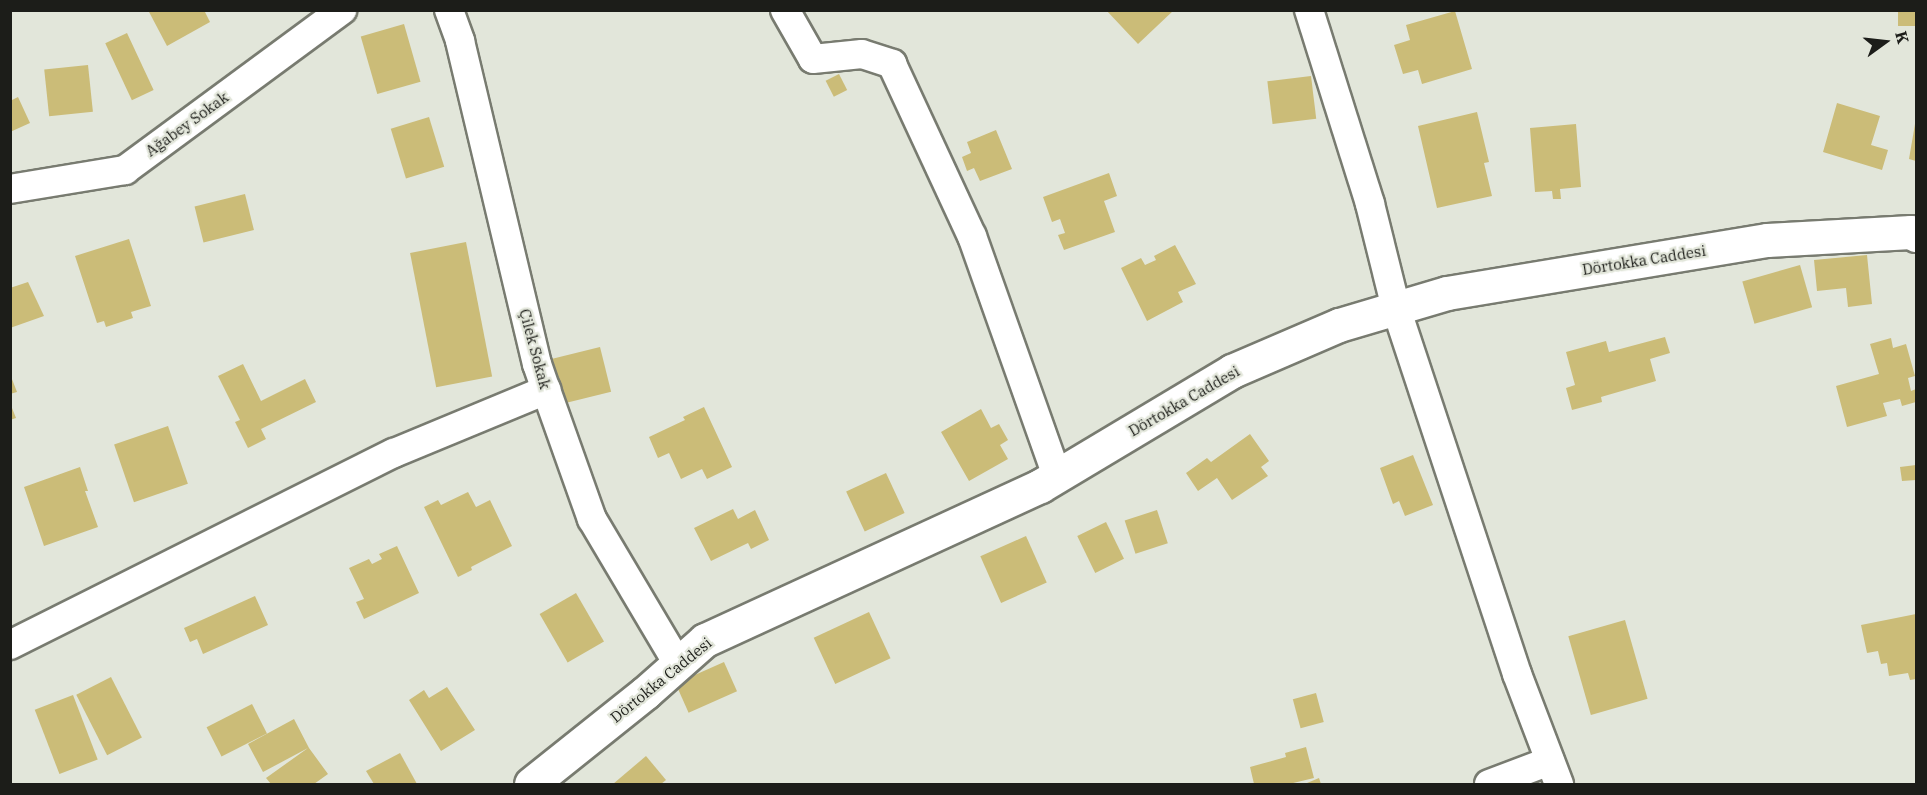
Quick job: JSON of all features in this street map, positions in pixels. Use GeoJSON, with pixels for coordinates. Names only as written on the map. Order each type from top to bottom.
{"type":"FeatureCollection","features":[{"type":"Feature","properties":{"kind":"street","name":"Ağabey Sokak"},"geometry":{"type":"LineString","coordinates":[[10,189],[125,170],[342,10]]}},
{"type":"Feature","properties":{"kind":"street","name":"Çilek Sokak"},"geometry":{"type":"LineString","coordinates":[[449,10],[460,41],[534,352],[546,390],[592,519],[678,664]]}},
{"type":"Feature","properties":{"kind":"street"},"geometry":{"type":"LineString","coordinates":[[785,10],[813,59],[862,54],[892,64],[972,236],[1057,476]]}},
{"type":"Feature","properties":{"kind":"street"},"geometry":{"type":"LineString","coordinates":[[1309,10],[1370,204],[1396,308],[1517,674],[1555,773],[1489,784]]}},
{"type":"Feature","properties":{"kind":"street","name":"Dörtokka Caddesi"},"geometry":{"type":"LineString","coordinates":[[531,784],[705,640],[1057,476],[1232,371],[1339,324],[1447,293],[1767,240],[1911,232],[1917,235]]}},
{"type":"Feature","properties":{"kind":"street"},"geometry":{"type":"LineString","coordinates":[[10,645],[394,453],[546,390]]}},
{"type":"Feature","properties":{"kind":"building"},"geometry":{"type":"Polygon","coordinates":[[[148,10],[204,10],[210,22],[167,46],[148,10]]]}},
{"type":"Feature","properties":{"kind":"building"},"geometry":{"type":"Polygon","coordinates":[[[1106,10],[1174,10],[1138,44],[1106,10]]]}},
{"type":"Feature","properties":{"kind":"building"},"geometry":{"type":"Polygon","coordinates":[[[1898,10],[1916,10],[1916,26],[1898,26],[1898,10]]]}},
{"type":"Feature","properties":{"kind":"building"},"geometry":{"type":"Polygon","coordinates":[[[1455,11],[1472,69],[1422,84],[1418,70],[1403,74],[1394,45],[1410,40],[1406,25],[1455,11]]]}},
{"type":"Feature","properties":{"kind":"building"},"geometry":{"type":"Polygon","coordinates":[[[404,24],[421,82],[377,94],[361,36],[404,24]]]}},
{"type":"Feature","properties":{"kind":"building"},"geometry":{"type":"Polygon","coordinates":[[[127,33],[154,90],[132,100],[105,43],[127,33]]]}},
{"type":"Feature","properties":{"kind":"building"},"geometry":{"type":"Polygon","coordinates":[[[88,65],[93,112],[49,116],[44,70],[88,65]]]}},
{"type":"Feature","properties":{"kind":"building"},"geometry":{"type":"Polygon","coordinates":[[[839,74],[847,90],[834,97],[826,81],[839,74]]]}},
{"type":"Feature","properties":{"kind":"building"},"geometry":{"type":"Polygon","coordinates":[[[1311,76],[1316,119],[1273,124],[1267,81],[1311,76]]]}},
{"type":"Feature","properties":{"kind":"building"},"geometry":{"type":"Polygon","coordinates":[[[18,97],[30,123],[10,132],[10,101],[18,97]]]}},
{"type":"Feature","properties":{"kind":"building"},"geometry":{"type":"Polygon","coordinates":[[[1837,103],[1880,116],[1871,145],[1888,150],[1882,170],[1823,152],[1837,103]]]}},
{"type":"Feature","properties":{"kind":"building"},"geometry":{"type":"Polygon","coordinates":[[[1477,112],[1489,162],[1484,163],[1492,196],[1437,208],[1418,126],[1477,112]]]}},
{"type":"Feature","properties":{"kind":"building"},"geometry":{"type":"Polygon","coordinates":[[[429,117],[444,167],[406,178],[391,129],[429,117]]]}},
{"type":"Feature","properties":{"kind":"building"},"geometry":{"type":"Polygon","coordinates":[[[1576,124],[1581,187],[1560,189],[1561,199],[1553,199],[1552,191],[1535,192],[1530,128],[1576,124]]]}},
{"type":"Feature","properties":{"kind":"building"},"geometry":{"type":"Polygon","coordinates":[[[1916,124],[1916,161],[1909,159],[1916,124]]]}},
{"type":"Feature","properties":{"kind":"building"},"geometry":{"type":"Polygon","coordinates":[[[996,130],[1012,169],[980,181],[974,168],[967,171],[962,157],[971,153],[967,142],[996,130]]]}},
{"type":"Feature","properties":{"kind":"building"},"geometry":{"type":"Polygon","coordinates":[[[1109,173],[1117,196],[1104,201],[1115,232],[1064,250],[1058,235],[1065,233],[1060,219],[1052,222],[1043,197],[1109,173]]]}},
{"type":"Feature","properties":{"kind":"building"},"geometry":{"type":"Polygon","coordinates":[[[245,194],[254,230],[203,242],[195,207],[245,194]]]}},
{"type":"Feature","properties":{"kind":"building"},"geometry":{"type":"Polygon","coordinates":[[[129,239],[151,306],[131,312],[133,318],[106,327],[104,321],[97,323],[75,256],[129,239]]]}},
{"type":"Feature","properties":{"kind":"building"},"geometry":{"type":"Polygon","coordinates":[[[466,242],[492,376],[436,387],[410,253],[466,242]]]}},
{"type":"Feature","properties":{"kind":"building"},"geometry":{"type":"Polygon","coordinates":[[[1175,245],[1196,284],[1178,292],[1183,302],[1147,321],[1121,268],[1141,258],[1145,265],[1156,260],[1154,256],[1175,245]]]}},
{"type":"Feature","properties":{"kind":"building"},"geometry":{"type":"Polygon","coordinates":[[[1867,255],[1872,304],[1848,307],[1846,288],[1817,291],[1814,260],[1867,255]]]}},
{"type":"Feature","properties":{"kind":"building"},"geometry":{"type":"Polygon","coordinates":[[[1800,265],[1812,307],[1754,324],[1742,282],[1800,265]]]}},
{"type":"Feature","properties":{"kind":"building"},"geometry":{"type":"Polygon","coordinates":[[[28,282],[44,316],[10,328],[10,288],[28,282]]]}},
{"type":"Feature","properties":{"kind":"building"},"geometry":{"type":"Polygon","coordinates":[[[1665,337],[1670,353],[1650,359],[1656,381],[1601,397],[1602,402],[1572,410],[1566,388],[1575,385],[1566,352],[1606,341],[1609,352],[1665,337]]]}},
{"type":"Feature","properties":{"kind":"building"},"geometry":{"type":"Polygon","coordinates":[[[1891,338],[1893,348],[1906,344],[1915,376],[1908,378],[1911,391],[1916,389],[1916,402],[1902,406],[1900,399],[1883,403],[1887,416],[1847,427],[1836,386],[1879,374],[1870,344],[1891,338]]]}},
{"type":"Feature","properties":{"kind":"building"},"geometry":{"type":"Polygon","coordinates":[[[600,347],[611,392],[564,403],[552,359],[600,347]]]}},
{"type":"Feature","properties":{"kind":"building"},"geometry":{"type":"Polygon","coordinates":[[[243,364],[261,401],[305,379],[316,402],[261,429],[266,439],[248,448],[235,422],[240,420],[218,376],[243,364]]]}},
{"type":"Feature","properties":{"kind":"building"},"geometry":{"type":"Polygon","coordinates":[[[10,374],[17,392],[10,394],[10,374]]]}},
{"type":"Feature","properties":{"kind":"building"},"geometry":{"type":"Polygon","coordinates":[[[10,403],[16,418],[10,420],[10,403]]]}},
{"type":"Feature","properties":{"kind":"building"},"geometry":{"type":"Polygon","coordinates":[[[704,407],[732,467],[707,479],[702,469],[681,479],[669,453],[658,458],[649,437],[685,420],[683,417],[704,407]]]}},
{"type":"Feature","properties":{"kind":"building"},"geometry":{"type":"Polygon","coordinates":[[[981,409],[991,428],[999,424],[1008,440],[1000,445],[1008,459],[969,481],[941,432],[981,409]]]}},
{"type":"Feature","properties":{"kind":"building"},"geometry":{"type":"Polygon","coordinates":[[[168,426],[188,484],[134,502],[114,445],[168,426]]]}},
{"type":"Feature","properties":{"kind":"building"},"geometry":{"type":"Polygon","coordinates":[[[1250,434],[1269,461],[1261,467],[1268,476],[1232,500],[1217,478],[1198,491],[1186,473],[1207,458],[1211,462],[1250,434]]]}},
{"type":"Feature","properties":{"kind":"building"},"geometry":{"type":"Polygon","coordinates":[[[1413,455],[1433,505],[1405,516],[1399,501],[1393,504],[1380,468],[1413,455]]]}},
{"type":"Feature","properties":{"kind":"building"},"geometry":{"type":"Polygon","coordinates":[[[1916,465],[1916,480],[1902,481],[1900,467],[1916,465]]]}},
{"type":"Feature","properties":{"kind":"building"},"geometry":{"type":"Polygon","coordinates":[[[80,467],[88,491],[85,491],[98,527],[44,546],[24,487],[80,467]]]}},
{"type":"Feature","properties":{"kind":"building"},"geometry":{"type":"Polygon","coordinates":[[[886,473],[905,513],[865,531],[846,492],[886,473]]]}},
{"type":"Feature","properties":{"kind":"building"},"geometry":{"type":"Polygon","coordinates":[[[468,492],[476,507],[490,500],[512,546],[471,567],[472,570],[458,577],[424,507],[438,500],[441,505],[468,492]]]}},
{"type":"Feature","properties":{"kind":"building"},"geometry":{"type":"Polygon","coordinates":[[[733,509],[738,519],[755,510],[769,540],[751,549],[748,543],[711,561],[694,528],[733,509]]]}},
{"type":"Feature","properties":{"kind":"building"},"geometry":{"type":"Polygon","coordinates":[[[1157,510],[1168,543],[1135,554],[1125,521],[1157,510]]]}},
{"type":"Feature","properties":{"kind":"building"},"geometry":{"type":"Polygon","coordinates":[[[1106,522],[1124,559],[1095,573],[1077,536],[1106,522]]]}},
{"type":"Feature","properties":{"kind":"building"},"geometry":{"type":"Polygon","coordinates":[[[1026,536],[1047,583],[1001,603],[980,556],[1026,536]]]}},
{"type":"Feature","properties":{"kind":"building"},"geometry":{"type":"Polygon","coordinates":[[[397,546],[419,593],[364,619],[356,602],[364,599],[349,568],[369,559],[372,564],[382,559],[379,554],[397,546]]]}},
{"type":"Feature","properties":{"kind":"building"},"geometry":{"type":"Polygon","coordinates":[[[576,593],[604,641],[568,662],[540,614],[576,593]]]}},
{"type":"Feature","properties":{"kind":"building"},"geometry":{"type":"Polygon","coordinates":[[[255,596],[268,625],[203,654],[197,639],[190,642],[184,628],[255,596]]]}},
{"type":"Feature","properties":{"kind":"building"},"geometry":{"type":"Polygon","coordinates":[[[869,612],[891,658],[835,684],[814,638],[869,612]]]}},
{"type":"Feature","properties":{"kind":"building"},"geometry":{"type":"Polygon","coordinates":[[[1916,614],[1916,679],[1910,680],[1908,673],[1889,676],[1887,663],[1881,664],[1878,651],[1867,653],[1861,625],[1916,614]]]}},
{"type":"Feature","properties":{"kind":"building"},"geometry":{"type":"Polygon","coordinates":[[[1625,620],[1648,699],[1591,715],[1568,636],[1625,620]]]}},
{"type":"Feature","properties":{"kind":"building"},"geometry":{"type":"Polygon","coordinates":[[[724,662],[737,691],[689,713],[676,684],[724,662]]]}},
{"type":"Feature","properties":{"kind":"building"},"geometry":{"type":"Polygon","coordinates":[[[111,677],[142,738],[107,755],[76,695],[111,677]]]}},
{"type":"Feature","properties":{"kind":"building"},"geometry":{"type":"Polygon","coordinates":[[[447,687],[475,730],[441,751],[409,700],[424,690],[429,698],[447,687]]]}},
{"type":"Feature","properties":{"kind":"building"},"geometry":{"type":"Polygon","coordinates":[[[1316,693],[1324,722],[1301,728],[1293,699],[1316,693]]]}},
{"type":"Feature","properties":{"kind":"building"},"geometry":{"type":"Polygon","coordinates":[[[73,695],[98,759],[59,774],[35,710],[73,695]]]}},
{"type":"Feature","properties":{"kind":"building"},"geometry":{"type":"Polygon","coordinates":[[[252,704],[267,733],[222,757],[207,727],[252,704]]]}},
{"type":"Feature","properties":{"kind":"building"},"geometry":{"type":"Polygon","coordinates":[[[294,719],[309,748],[328,774],[314,784],[271,784],[266,778],[308,748],[263,772],[248,744],[294,719]]]}},
{"type":"Feature","properties":{"kind":"building"},"geometry":{"type":"Polygon","coordinates":[[[1306,747],[1314,778],[1289,784],[1254,784],[1250,767],[1286,757],[1285,753],[1306,747]]]}},
{"type":"Feature","properties":{"kind":"building"},"geometry":{"type":"Polygon","coordinates":[[[400,753],[417,784],[374,784],[366,771],[400,753]]]}},
{"type":"Feature","properties":{"kind":"building"},"geometry":{"type":"Polygon","coordinates":[[[646,756],[666,780],[661,784],[613,784],[646,756]]]}},
{"type":"Feature","properties":{"kind":"building"},"geometry":{"type":"Polygon","coordinates":[[[1319,778],[1321,784],[1307,783],[1319,778]]]}}]}
